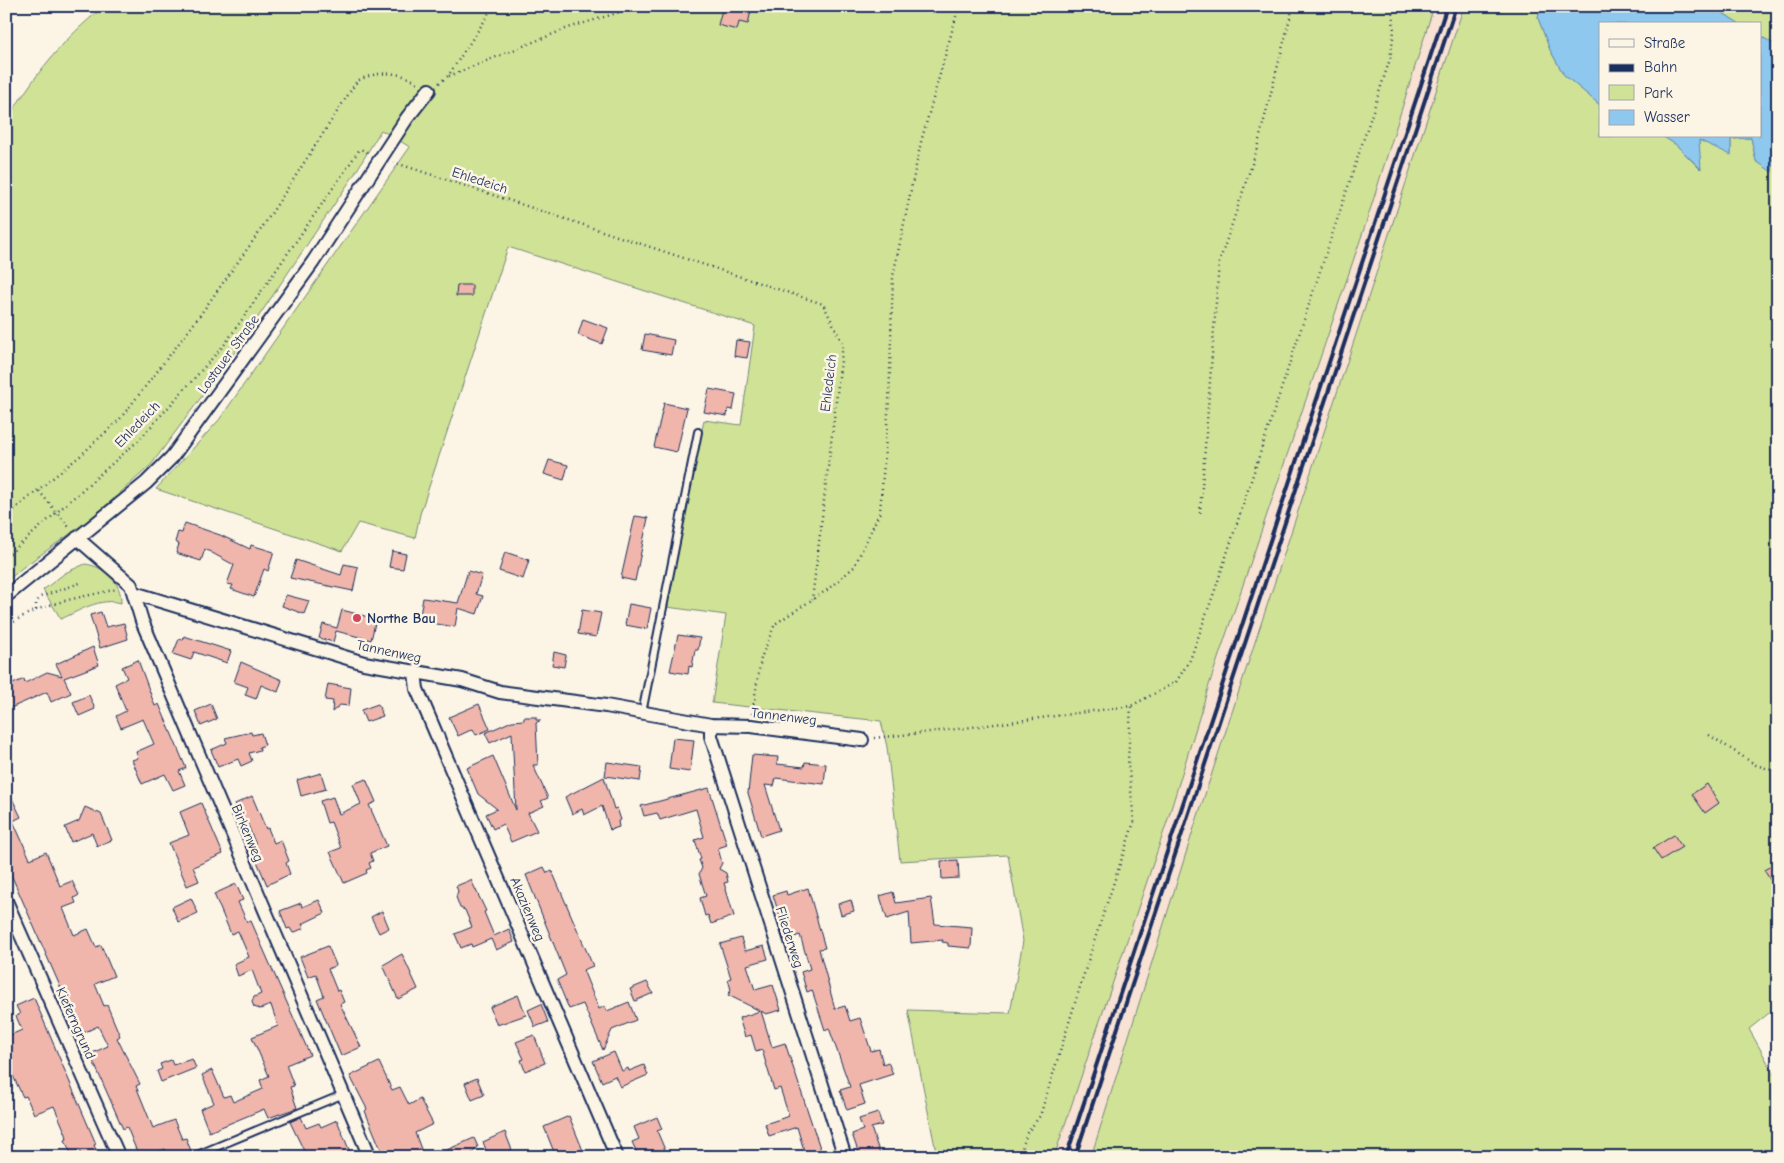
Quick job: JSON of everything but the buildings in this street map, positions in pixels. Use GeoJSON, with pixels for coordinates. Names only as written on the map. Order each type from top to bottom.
{"type":"FeatureCollection","features":[{"type":"Feature","properties":{"kind":"street","name":"Lostauer Straße"},"geometry":{"type":"LineString","coordinates":[[6,596],[146,483],[172,457],[313,262],[380,158],[429,90]]}},
{"type":"Feature","properties":{"kind":"street"},"geometry":{"type":"LineString","coordinates":[[77,538],[133,589]]}},
{"type":"Feature","properties":{"kind":"street","name":"Tannenweg"},"geometry":{"type":"LineString","coordinates":[[133,589],[364,662],[415,673],[462,680],[500,692],[711,725],[750,726],[862,740]]}},
{"type":"Feature","properties":{"kind":"street","name":"Birkenweg"},"geometry":{"type":"LineString","coordinates":[[133,589],[146,629],[370,1157]]}},
{"type":"Feature","properties":{"kind":"street","name":"Akazienweg"},"geometry":{"type":"LineString","coordinates":[[415,673],[417,689],[617,1157]]}},
{"type":"Feature","properties":{"kind":"street","name":"Fliederweg"},"geometry":{"type":"LineString","coordinates":[[711,725],[711,736],[738,824],[845,1157]]}},
{"type":"Feature","properties":{"kind":"street","name":"Kieferngrund"},"geometry":{"type":"LineString","coordinates":[[6,901],[119,1157]]}},
{"type":"Feature","properties":{"kind":"lane"},"geometry":{"type":"LineString","coordinates":[[642,713],[698,432]]}},
{"type":"Feature","properties":{"kind":"lane"},"geometry":{"type":"LineString","coordinates":[[192,1157],[344,1094]]}},
{"type":"Feature","properties":{"kind":"path"},"geometry":{"type":"LineString","coordinates":[[491,6],[487,17],[448,76],[568,28],[640,6]]}},
{"type":"Feature","properties":{"kind":"path"},"geometry":{"type":"LineString","coordinates":[[750,726],[761,658],[775,624],[827,590],[854,567],[880,512],[889,401],[893,276],[921,142],[959,6]]}},
{"type":"Feature","properties":{"kind":"path"},"geometry":{"type":"LineString","coordinates":[[1200,513],[1220,263],[1256,152],[1293,6]]}},
{"type":"Feature","properties":{"kind":"path"},"geometry":{"type":"LineString","coordinates":[[862,740],[1131,706],[1176,682],[1190,660],[1216,587],[1390,59],[1394,31],[1392,6]]}},
{"type":"Feature","properties":{"kind":"path"},"geometry":{"type":"LineString","coordinates":[[6,516],[39,491],[120,419],[190,330],[258,234],[357,80],[369,75],[386,72],[404,76],[429,90]]}},
{"type":"Feature","properties":{"kind":"path","name":"Ehledeich"},"geometry":{"type":"LineString","coordinates":[[6,557],[139,440],[224,344],[360,149],[380,158],[823,304],[843,344],[812,600]]}},
{"type":"Feature","properties":{"kind":"path"},"geometry":{"type":"LineString","coordinates":[[39,491],[69,527]]}},
{"type":"Feature","properties":{"kind":"path"},"geometry":{"type":"LineString","coordinates":[[36,610],[36,603],[40,597],[80,583]]}},
{"type":"Feature","properties":{"kind":"path"},"geometry":{"type":"LineString","coordinates":[[6,628],[15,620],[36,610],[133,589]]}},
{"type":"Feature","properties":{"kind":"path"},"geometry":{"type":"LineString","coordinates":[[1019,1157],[1027,1133],[1040,1116],[1093,945],[1134,822],[1128,760],[1131,706]]}},
{"type":"Feature","properties":{"kind":"path"},"geometry":{"type":"LineString","coordinates":[[1709,735],[1756,765],[1778,772]]}},
{"type":"Feature","properties":{"kind":"shaded area"},"geometry":{"type":"Polygon","coordinates":[[[1434,6],[1464,6],[1192,834],[1101,1129],[1091,1157],[1054,1157],[1167,822],[1210,682],[1366,223],[1434,6]]]}},
{"type":"Feature","properties":{"kind":"green space"},"geometry":{"type":"Polygon","coordinates":[[[105,6],[1434,6],[1366,223],[1210,682],[1167,822],[1054,1157],[937,1157],[908,1010],[1010,1013],[1023,941],[1008,855],[900,861],[887,747],[881,721],[712,703],[726,615],[667,607],[704,420],[741,425],[755,326],[508,247],[420,514],[415,538],[358,523],[342,551],[156,489],[219,420],[410,147],[381,130],[354,175],[234,353],[151,465],[91,519],[22,568],[6,582],[6,122],[27,89],[50,59],[76,31],[105,6]]]}},
{"type":"Feature","properties":{"kind":"green space"},"geometry":{"type":"Polygon","coordinates":[[[1464,6],[1541,6],[1538,18],[1550,50],[1564,75],[1599,104],[1599,138],[1665,138],[1675,144],[1700,169],[1699,140],[1731,154],[1731,139],[1751,138],[1756,161],[1772,171],[1774,149],[1778,145],[1778,1006],[1749,1029],[1778,1081],[1778,1157],[1091,1157],[1192,834],[1464,6]]]}},
{"type":"Feature","properties":{"kind":"green space"},"geometry":{"type":"Polygon","coordinates":[[[1712,6],[1778,6],[1778,46],[1762,37],[1762,22],[1737,22],[1712,6]]]}},
{"type":"Feature","properties":{"kind":"green space"},"geometry":{"type":"Polygon","coordinates":[[[85,564],[99,568],[110,576],[121,595],[121,603],[98,603],[61,619],[43,590],[65,573],[85,564]]]}},
{"type":"Feature","properties":{"kind":"water"},"geometry":{"type":"Polygon","coordinates":[[[1541,6],[1712,6],[1737,22],[1599,22],[1599,104],[1564,75],[1550,50],[1538,18],[1541,6]]]}},
{"type":"Feature","properties":{"kind":"water"},"geometry":{"type":"Polygon","coordinates":[[[1762,37],[1778,46],[1778,145],[1774,149],[1772,172],[1756,161],[1751,138],[1762,138],[1762,37]]]}},
{"type":"Feature","properties":{"kind":"water"},"geometry":{"type":"Polygon","coordinates":[[[1665,138],[1751,138],[1731,139],[1731,155],[1699,140],[1701,169],[1675,144],[1665,138]]]}},
{"type":"Feature","properties":{"kind":"railway"},"geometry":{"type":"LineString","coordinates":[[1066,1157],[1447,6]]}},
{"type":"Feature","properties":{"kind":"railway"},"geometry":{"type":"LineString","coordinates":[[1075,1157],[1456,6]]}},
{"type":"Feature","properties":{"kind":"place","name":"Northe Bau"},"geometry":{"type":"Point","coordinates":[357,618]}}]}
